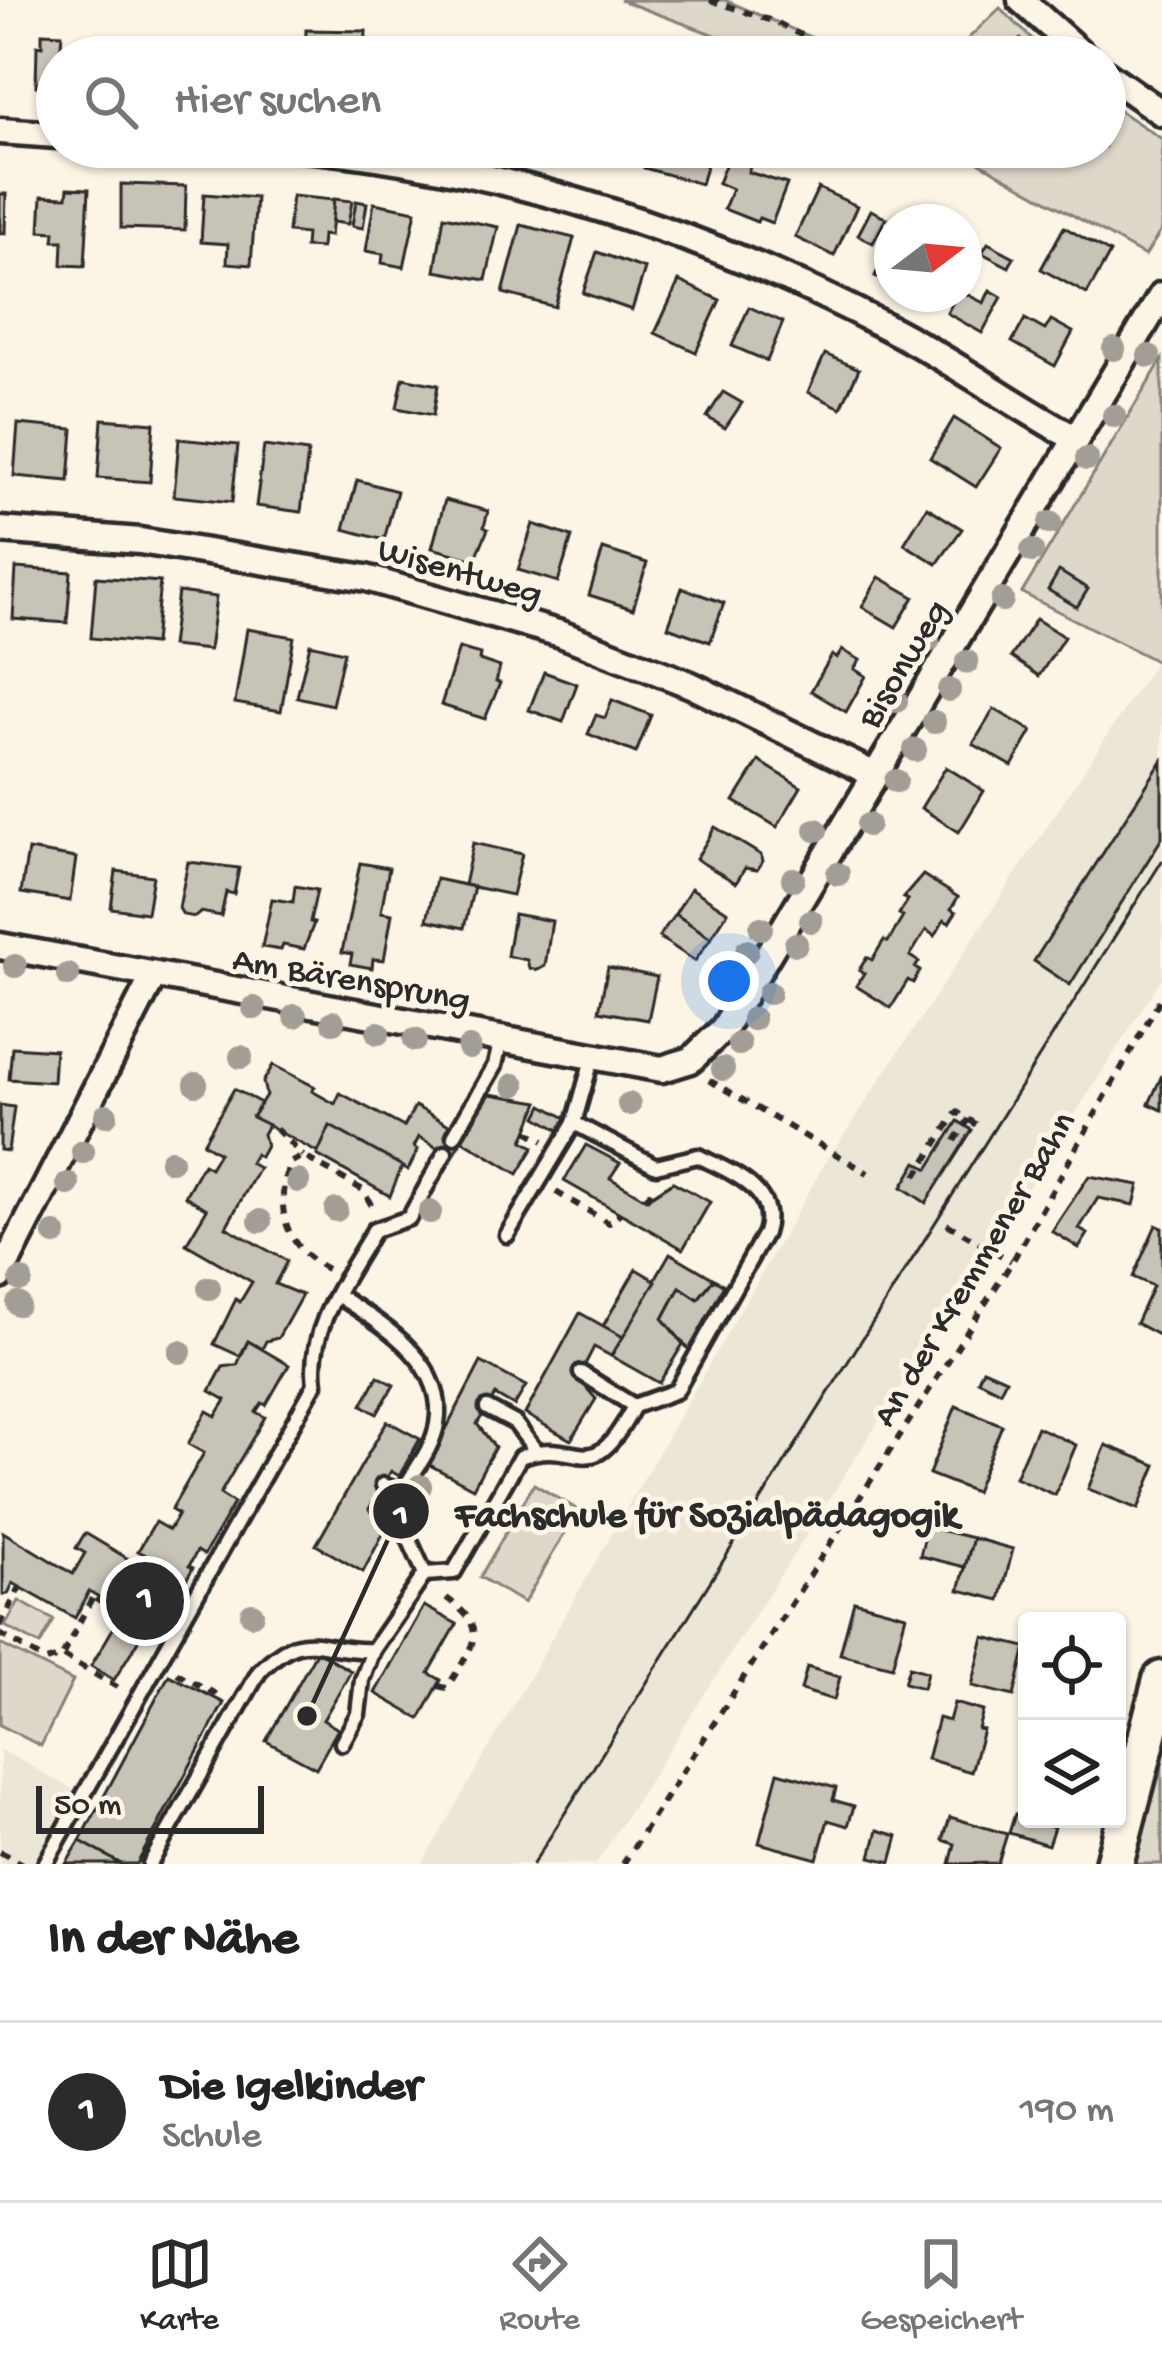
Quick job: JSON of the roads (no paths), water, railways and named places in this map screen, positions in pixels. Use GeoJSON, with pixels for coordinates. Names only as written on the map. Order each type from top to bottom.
{"type":"FeatureCollection","features":[{"type":"Feature","properties":{"kind":"street"},"geometry":{"type":"LineString","coordinates":[[1021,0],[1059,36]]}},
{"type":"Feature","properties":{"kind":"street"},"geometry":{"type":"LineString","coordinates":[[1126,87],[1162,112]]}},
{"type":"Feature","properties":{"kind":"street"},"geometry":{"type":"LineString","coordinates":[[0,131],[36,134]]}},
{"type":"Feature","properties":{"kind":"street"},"geometry":{"type":"LineString","coordinates":[[436,168],[650,225],[764,269],[888,327],[1076,439]]}},
{"type":"Feature","properties":{"kind":"street","name":"Bisonweg"},"geometry":{"type":"LineString","coordinates":[[691,1060],[724,1028],[1162,295]]}},
{"type":"Feature","properties":{"kind":"street","name":"Wisentweg"},"geometry":{"type":"LineString","coordinates":[[0,530],[140,542],[366,578],[561,634],[691,685],[874,775]]}},
{"type":"Feature","properties":{"kind":"street","name":"Am Bärensprung"},"geometry":{"type":"LineString","coordinates":[[0,946],[662,1069],[691,1060]]}},
{"type":"Feature","properties":{"kind":"street"},"geometry":{"type":"LineString","coordinates":[[0,1276],[153,976]]}},
{"type":"Feature","properties":{"kind":"street"},"geometry":{"type":"LineString","coordinates":[[1114,1864],[1162,1680]]}},
{"type":"Feature","properties":{"kind":"lane"},"geometry":{"type":"LineString","coordinates":[[454,1136],[495,1065],[501,1040]]}},
{"type":"Feature","properties":{"kind":"lane"},"geometry":{"type":"LineString","coordinates":[[507,1235],[574,1123],[593,1056]]}},
{"type":"Feature","properties":{"kind":"lane"},"geometry":{"type":"LineString","coordinates":[[425,1574],[454,1572],[520,1457],[536,1451],[585,1458],[602,1453],[634,1406],[676,1391],[765,1233],[768,1207],[759,1191],[698,1156],[656,1166],[574,1123]]}},
{"type":"Feature","properties":{"kind":"lane"},"geometry":{"type":"LineString","coordinates":[[45,1864],[315,1384],[316,1336],[346,1278],[374,1230],[409,1218],[445,1153]]}},
{"type":"Feature","properties":{"kind":"lane"},"geometry":{"type":"LineString","coordinates":[[338,1295],[400,1337],[425,1371],[433,1393],[437,1427],[395,1508],[425,1574]]}},
{"type":"Feature","properties":{"kind":"lane"},"geometry":{"type":"LineString","coordinates":[[581,1373],[634,1406]]}},
{"type":"Feature","properties":{"kind":"lane"},"geometry":{"type":"LineString","coordinates":[[487,1408],[515,1423],[536,1451]]}},
{"type":"Feature","properties":{"kind":"lane"},"geometry":{"type":"LineString","coordinates":[[383,1485],[402,1492]]}},
{"type":"Feature","properties":{"kind":"lane"},"geometry":{"type":"LineString","coordinates":[[343,1743],[358,1714],[362,1680],[373,1650],[425,1574]]}},
{"type":"Feature","properties":{"kind":"lane"},"geometry":{"type":"LineString","coordinates":[[149,1864],[259,1672],[292,1644],[373,1650]]}},
{"type":"Feature","properties":{"kind":"tram line"},"geometry":{"type":"LineString","coordinates":[[533,1864],[1162,861]]}},
{"type":"Feature","properties":{"kind":"place","name":"Die Igelkinder"},"geometry":{"type":"Point","coordinates":[145,1601]}},
{"type":"Feature","properties":{"kind":"place","name":"Fachschule für Sozialpädagogik"},"geometry":{"type":"Point","coordinates":[307,1716]}}]}
